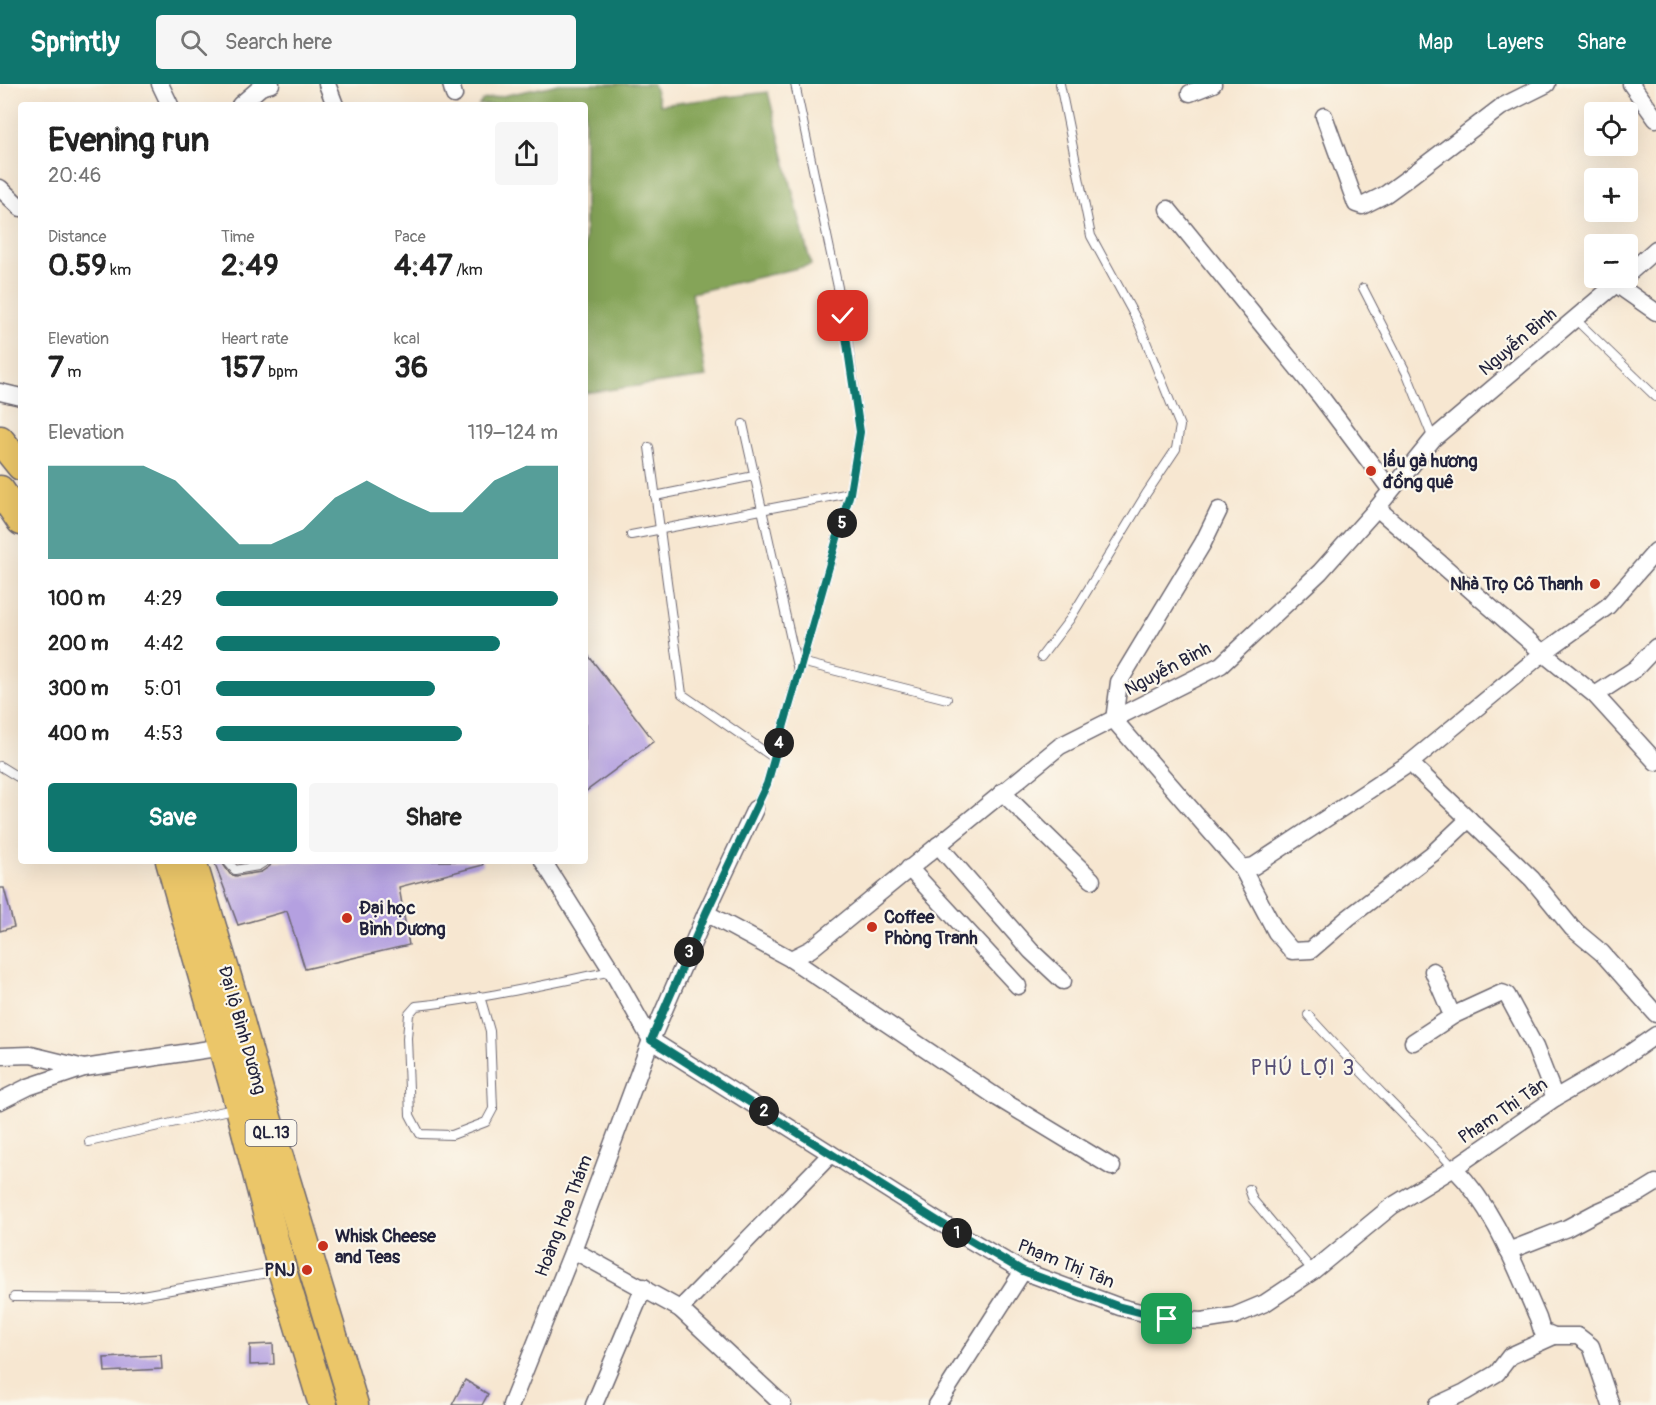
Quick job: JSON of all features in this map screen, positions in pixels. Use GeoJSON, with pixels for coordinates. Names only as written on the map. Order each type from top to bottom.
{"type":"FeatureCollection","features":[{"type":"Feature","properties":{"kind":"highway"},"geometry":{"type":"LineString","coordinates":[[0,440],[15,468]]}},
{"type":"Feature","properties":{"kind":"highway"},"geometry":{"type":"LineString","coordinates":[[0,490],[18,517]]}},
{"type":"Feature","properties":{"kind":"highway","name":"Đại lộ Bình Dương"},"geometry":{"type":"LineString","coordinates":[[171,864],[240,1108],[282,1270],[323,1405]]}},
{"type":"Feature","properties":{"kind":"highway","name":"Đại lộ Bình Dương"},"geometry":{"type":"LineString","coordinates":[[193,864],[354,1405]]}},
{"type":"Feature","properties":{"kind":"street"},"geometry":{"type":"LineString","coordinates":[[160,84],[169,102]]}},
{"type":"Feature","properties":{"kind":"street"},"geometry":{"type":"LineString","coordinates":[[244,102],[261,87],[271,84]]}},
{"type":"Feature","properties":{"kind":"street"},"geometry":{"type":"LineString","coordinates":[[327,84],[334,102]]}},
{"type":"Feature","properties":{"kind":"street"},"geometry":{"type":"LineString","coordinates":[[1190,93],[1212,84]]}},
{"type":"Feature","properties":{"kind":"street"},"geometry":{"type":"LineString","coordinates":[[1324,116],[1356,204],[1362,206],[1396,187],[1501,107],[1547,84]]}},
{"type":"Feature","properties":{"kind":"street"},"geometry":{"type":"LineString","coordinates":[[1631,84],[1656,119]]}},
{"type":"Feature","properties":{"kind":"street"},"geometry":{"type":"LineString","coordinates":[[0,188],[18,205]]}},
{"type":"Feature","properties":{"kind":"street"},"geometry":{"type":"LineString","coordinates":[[1168,209],[1321,397],[1390,489]]}},
{"type":"Feature","properties":{"kind":"street","name":"Nguyễn Bình"},"geometry":{"type":"LineString","coordinates":[[1638,264],[1656,249]]}},
{"type":"Feature","properties":{"kind":"street","name":"Nguyễn Bình"},"geometry":{"type":"LineString","coordinates":[[791,959],[811,949],[1060,746],[1221,665],[1320,572],[1377,508],[1432,439],[1611,288]]}},
{"type":"Feature","properties":{"kind":"street"},"geometry":{"type":"LineString","coordinates":[[1632,288],[1656,312]]}},
{"type":"Feature","properties":{"kind":"street"},"geometry":{"type":"LineString","coordinates":[[0,392],[18,397]]}},
{"type":"Feature","properties":{"kind":"street"},"geometry":{"type":"LineString","coordinates":[[1377,508],[1543,652],[1595,694],[1656,762]]}},
{"type":"Feature","properties":{"kind":"street"},"geometry":{"type":"LineString","coordinates":[[1219,510],[1203,543],[1119,682],[1114,720],[1242,868],[1276,932],[1293,951],[1311,950],[1348,918],[1432,854],[1468,819]]}},
{"type":"Feature","properties":{"kind":"street"},"geometry":{"type":"LineString","coordinates":[[1242,868],[1254,866],[1410,763],[1543,652],[1608,606],[1656,551]]}},
{"type":"Feature","properties":{"kind":"street"},"geometry":{"type":"LineString","coordinates":[[1595,694],[1635,669],[1656,646]]}},
{"type":"Feature","properties":{"kind":"street"},"geometry":{"type":"LineString","coordinates":[[1410,763],[1532,879],[1572,928],[1602,954],[1656,1014]]}},
{"type":"Feature","properties":{"kind":"street"},"geometry":{"type":"LineString","coordinates":[[1002,792],[1092,880]]}},
{"type":"Feature","properties":{"kind":"street","name":"Hoàng Hoa Thám"},"geometry":{"type":"LineString","coordinates":[[510,1405],[573,1250],[651,1040],[706,913],[755,809]]}},
{"type":"Feature","properties":{"kind":"street"},"geometry":{"type":"LineString","coordinates":[[938,845],[1031,951],[1063,981]]}},
{"type":"Feature","properties":{"kind":"street"},"geometry":{"type":"LineString","coordinates":[[545,864],[612,971],[651,1040]]}},
{"type":"Feature","properties":{"kind":"street"},"geometry":{"type":"LineString","coordinates":[[909,868],[1018,986]]}},
{"type":"Feature","properties":{"kind":"street"},"geometry":{"type":"LineString","coordinates":[[706,913],[791,959],[998,1098],[1112,1167]]}},
{"type":"Feature","properties":{"kind":"street"},"geometry":{"type":"LineString","coordinates":[[1433,971],[1451,1013],[1454,1015]]}},
{"type":"Feature","properties":{"kind":"street"},"geometry":{"type":"LineString","coordinates":[[1413,1042],[1454,1015],[1502,993],[1507,995],[1535,1047],[1555,1098]]}},
{"type":"Feature","properties":{"kind":"street","name":"Phạm Thị Tân"},"geometry":{"type":"LineString","coordinates":[[651,1040],[939,1222],[1023,1271],[1120,1307],[1167,1319],[1202,1321],[1234,1316],[1265,1303],[1313,1271],[1392,1206],[1454,1168],[1555,1098],[1617,1062],[1656,1035]]}},
{"type":"Feature","properties":{"kind":"street"},"geometry":{"type":"LineString","coordinates":[[0,1101],[28,1087],[84,1068],[223,1047]]}},
{"type":"Feature","properties":{"kind":"street"},"geometry":{"type":"LineString","coordinates":[[0,1056],[31,1055],[84,1068]]}},
{"type":"Feature","properties":{"kind":"street"},"geometry":{"type":"LineString","coordinates":[[680,1309],[831,1154]]}},
{"type":"Feature","properties":{"kind":"street"},"geometry":{"type":"LineString","coordinates":[[1454,1168],[1474,1191],[1499,1231],[1538,1318],[1542,1332],[1554,1336],[1578,1336],[1591,1346],[1611,1405]]}},
{"type":"Feature","properties":{"kind":"street"},"geometry":{"type":"LineString","coordinates":[[1508,1251],[1567,1228],[1656,1183]]}},
{"type":"Feature","properties":{"kind":"street"},"geometry":{"type":"LineString","coordinates":[[573,1250],[644,1287],[680,1309],[783,1405]]}},
{"type":"Feature","properties":{"kind":"street"},"geometry":{"type":"LineString","coordinates":[[937,1405],[1023,1271]]}},
{"type":"Feature","properties":{"kind":"street"},"geometry":{"type":"LineString","coordinates":[[594,1405],[644,1287]]}},
{"type":"Feature","properties":{"kind":"street"},"geometry":{"type":"LineString","coordinates":[[1437,1405],[1497,1373],[1510,1356],[1554,1336]]}},
{"type":"Feature","properties":{"kind":"lane"},"geometry":{"type":"LineString","coordinates":[[755,809],[767,784],[850,493],[860,432],[843,316],[795,84]]}},
{"type":"Feature","properties":{"kind":"lane"},"geometry":{"type":"LineString","coordinates":[[1041,657],[1070,619],[1176,449],[1180,426],[1139,324],[1091,236],[1060,84]]}},
{"type":"Feature","properties":{"kind":"lane"},"geometry":{"type":"LineString","coordinates":[[1363,288],[1407,374],[1432,439]]}},
{"type":"Feature","properties":{"kind":"lane"},"geometry":{"type":"LineString","coordinates":[[1575,319],[1656,397]]}},
{"type":"Feature","properties":{"kind":"lane"},"geometry":{"type":"LineString","coordinates":[[742,424],[798,674]]}},
{"type":"Feature","properties":{"kind":"lane"},"geometry":{"type":"LineString","coordinates":[[649,447],[682,694],[774,758]]}},
{"type":"Feature","properties":{"kind":"lane"},"geometry":{"type":"LineString","coordinates":[[655,496],[754,476]]}},
{"type":"Feature","properties":{"kind":"lane"},"geometry":{"type":"LineString","coordinates":[[631,535],[850,493]]}},
{"type":"Feature","properties":{"kind":"lane"},"geometry":{"type":"LineString","coordinates":[[801,662],[947,699]]}},
{"type":"Feature","properties":{"kind":"lane"},"geometry":{"type":"LineString","coordinates":[[0,766],[18,777]]}},
{"type":"Feature","properties":{"kind":"lane"},"geometry":{"type":"LineString","coordinates":[[230,864],[235,870],[261,864]]}},
{"type":"Feature","properties":{"kind":"lane"},"geometry":{"type":"LineString","coordinates":[[480,996],[490,1031],[493,1109],[486,1122],[452,1135],[420,1134],[410,1115],[407,1038],[409,1014],[416,1006],[446,1003],[480,996],[612,971]]}},
{"type":"Feature","properties":{"kind":"lane"},"geometry":{"type":"LineString","coordinates":[[1308,1015],[1343,1055],[1375,1085],[1454,1168]]}},
{"type":"Feature","properties":{"kind":"lane"},"geometry":{"type":"LineString","coordinates":[[89,1142],[240,1108]]}},
{"type":"Feature","properties":{"kind":"lane"},"geometry":{"type":"LineString","coordinates":[[1249,1189],[1253,1200],[1313,1271]]}},
{"type":"Feature","properties":{"kind":"lane"},"geometry":{"type":"LineString","coordinates":[[14,1297],[125,1298],[282,1270]]}},
{"type":"Feature","properties":{"kind":"green space"},"geometry":{"type":"Polygon","coordinates":[[[559,84],[653,84],[660,105],[768,92],[811,265],[692,293],[706,377],[588,393],[588,102],[481,102],[559,84]]]}},
{"type":"Feature","properties":{"kind":"building"},"geometry":{"type":"Polygon","coordinates":[[[588,655],[654,741],[588,790],[588,655]]]}},
{"type":"Feature","properties":{"kind":"building","name":"Đại học Bình Dương"},"geometry":{"type":"Polygon","coordinates":[[[215,864],[223,864],[230,874],[236,876],[261,872],[271,864],[483,865],[399,887],[409,945],[305,969],[287,911],[238,925],[215,864]]]}},
{"type":"Feature","properties":{"kind":"building"},"geometry":{"type":"Polygon","coordinates":[[[0,888],[4,888],[14,927],[0,931],[0,888]]]}},
{"type":"Feature","properties":{"kind":"building"},"geometry":{"type":"Polygon","coordinates":[[[273,1344],[274,1364],[250,1365],[250,1345],[273,1344]]]}},
{"type":"Feature","properties":{"kind":"building"},"geometry":{"type":"Polygon","coordinates":[[[161,1355],[162,1369],[105,1372],[104,1358],[161,1355]]]}},
{"type":"Feature","properties":{"kind":"building"},"geometry":{"type":"Polygon","coordinates":[[[465,1380],[488,1394],[482,1405],[452,1405],[465,1380]]]}},
{"type":"Feature","properties":{"kind":"place","name":"lẩu gà hương đồng quê"},"geometry":{"type":"Point","coordinates":[1371,471]}},
{"type":"Feature","properties":{"kind":"place","name":"Nhà Trọ Cô Thanh"},"geometry":{"type":"Point","coordinates":[1595,584]}},
{"type":"Feature","properties":{"kind":"place","name":"Đại học Bình Dương"},"geometry":{"type":"Point","coordinates":[347,918]}},
{"type":"Feature","properties":{"kind":"place","name":"Coffee Phòng Tranh"},"geometry":{"type":"Point","coordinates":[872,927]}},
{"type":"Feature","properties":{"kind":"place","name":"Whisk Cheese and Teas"},"geometry":{"type":"Point","coordinates":[323,1246]}},
{"type":"Feature","properties":{"kind":"place","name":"PNJ"},"geometry":{"type":"Point","coordinates":[307,1270]}},
{"type":"Feature","properties":{"kind":"district","name":"PHÚ LỢI 3"},"geometry":{"type":"Point","coordinates":[1303,1068]}},
{"type":"Feature","properties":{"kind":"route"},"geometry":{"type":"LineString","coordinates":[[843,316],[860,432],[850,493],[767,784],[706,913],[651,1040],[939,1222],[1023,1271],[1120,1307],[1167,1319]]}}]}
